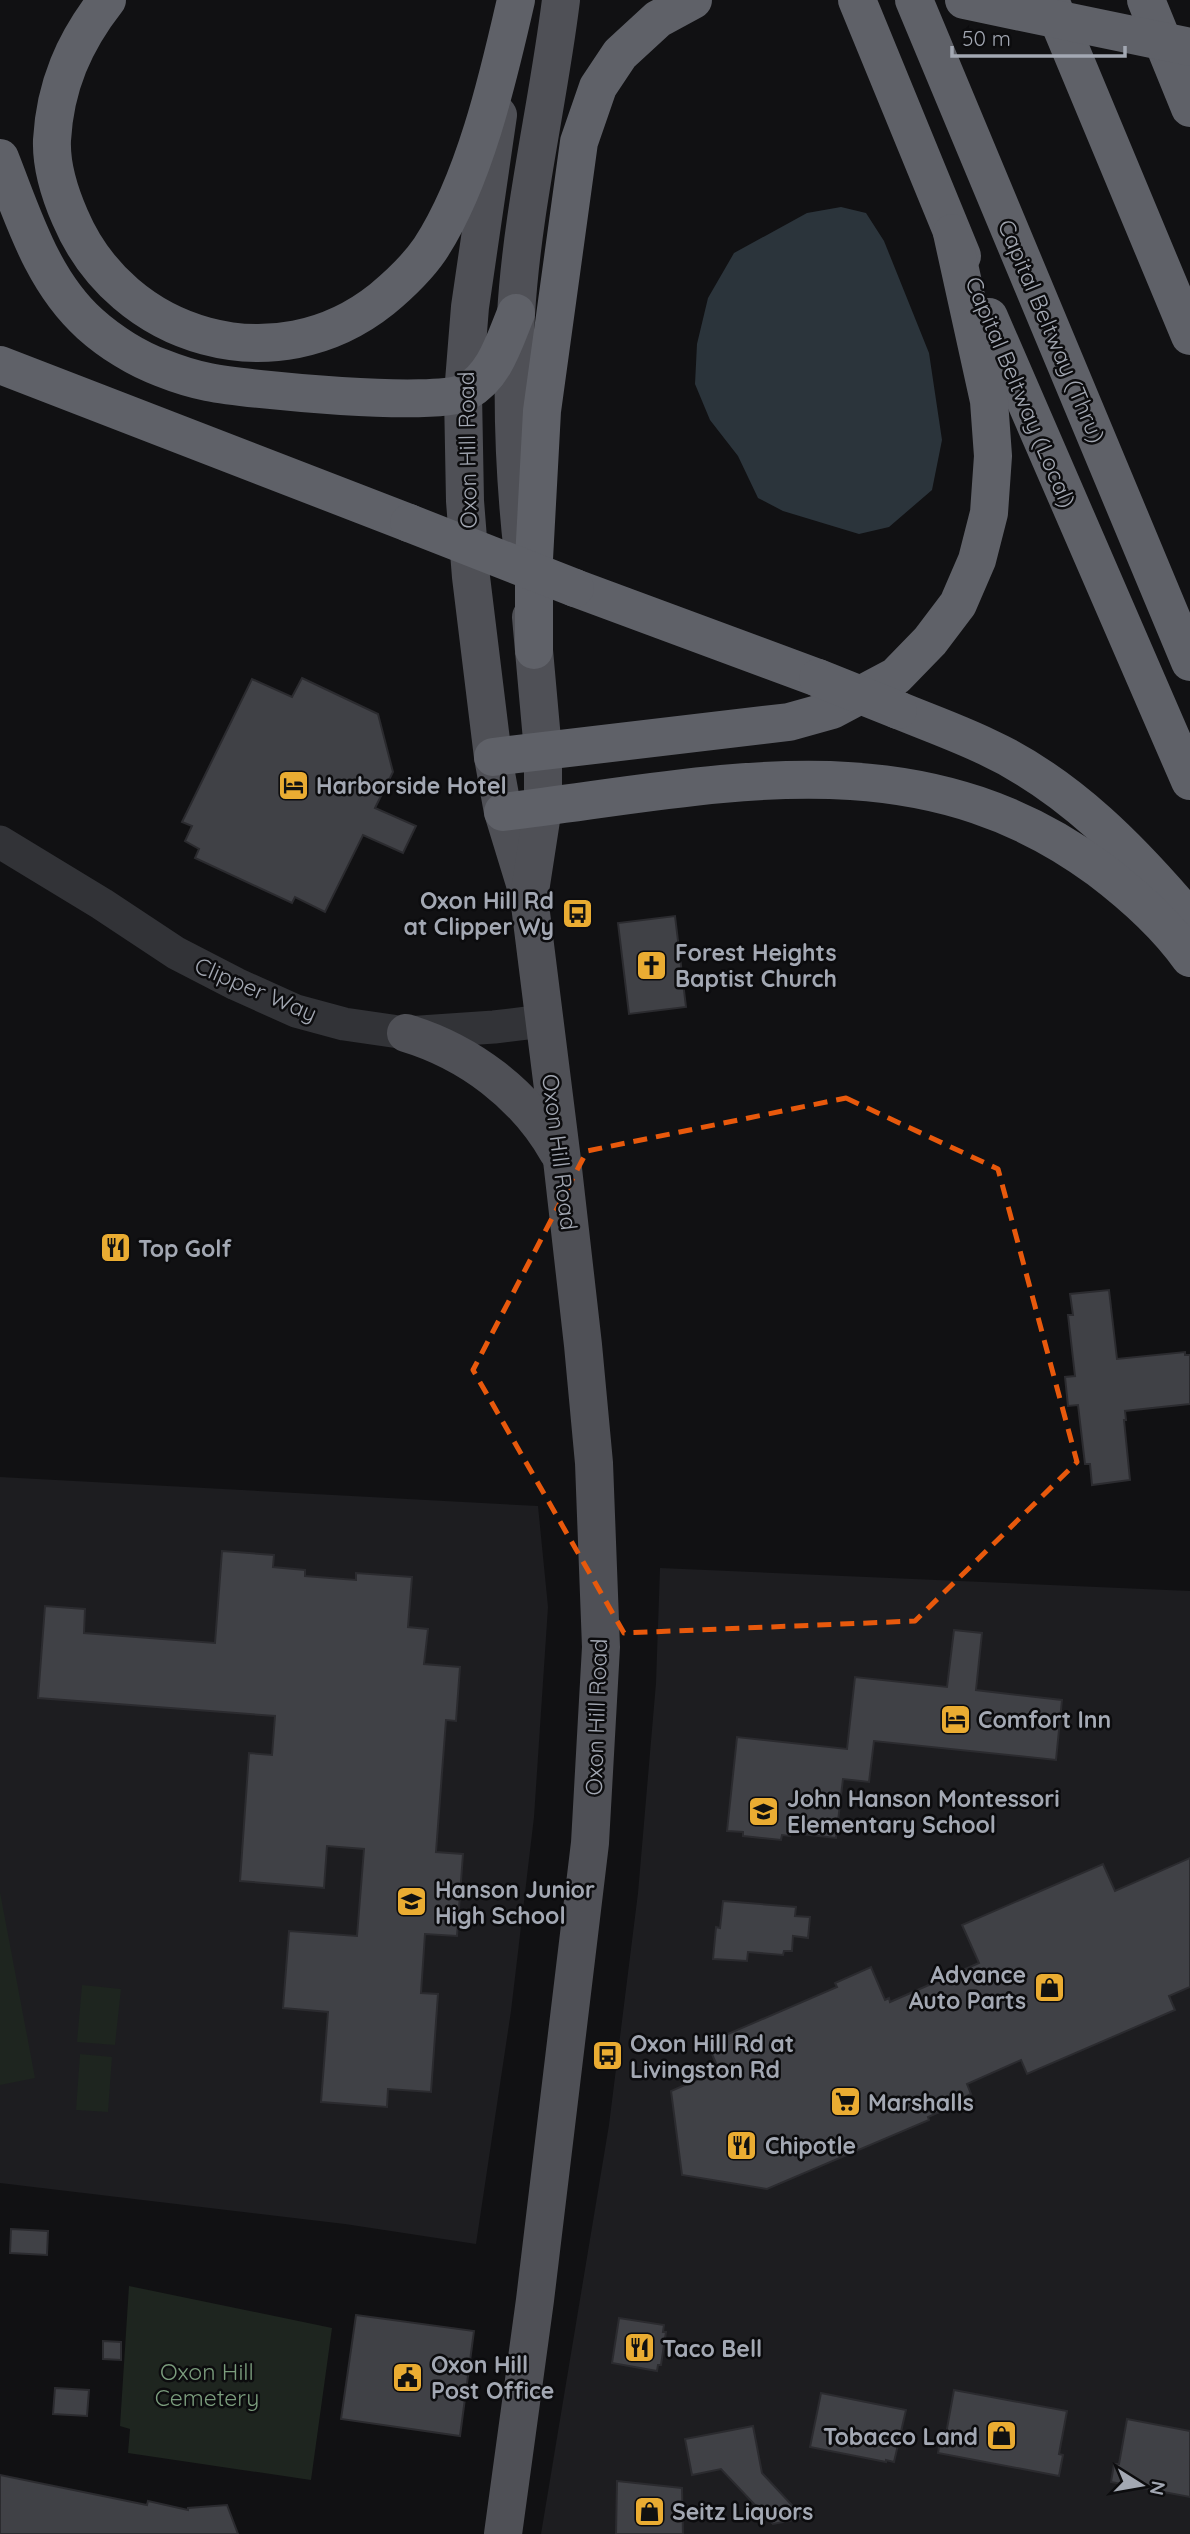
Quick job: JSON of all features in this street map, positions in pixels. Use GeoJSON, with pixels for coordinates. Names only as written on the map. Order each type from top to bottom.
{"type":"FeatureCollection","features":[{"type":"Feature","properties":{"kind":"highway"},"geometry":{"type":"LineString","coordinates":[[107,0],[73,49],[57,96],[52,143],[60,194],[80,241],[108,278],[144,309],[189,332],[231,342],[279,342],[320,334],[360,316],[401,283],[430,249],[454,203],[471,160],[516,0]]}},
{"type":"Feature","properties":{"kind":"highway"},"geometry":{"type":"LineString","coordinates":[[534,650],[534,559],[542,411],[579,142],[598,87],[620,54],[658,19],[693,0]]}},
{"type":"Feature","properties":{"kind":"highway","name":"Capital Beltway (Local)"},"geometry":{"type":"LineString","coordinates":[[857,0],[952,233],[1190,781]]}},
{"type":"Feature","properties":{"kind":"highway","name":"Capital Beltway (Thru)"},"geometry":{"type":"LineString","coordinates":[[914,0],[1190,662]]}},
{"type":"Feature","properties":{"kind":"highway"},"geometry":{"type":"LineString","coordinates":[[964,0],[1190,47]]}},
{"type":"Feature","properties":{"kind":"highway"},"geometry":{"type":"LineString","coordinates":[[1050,0],[1190,336]]}},
{"type":"Feature","properties":{"kind":"highway"},"geometry":{"type":"LineString","coordinates":[[1146,0],[1190,108]]}},
{"type":"Feature","properties":{"kind":"highway"},"geometry":{"type":"LineString","coordinates":[[0,158],[32,240],[56,284],[90,324],[128,352],[161,368],[207,382],[264,390],[422,399],[463,394],[481,382],[498,358],[516,313]]}},
{"type":"Feature","properties":{"kind":"highway"},"geometry":{"type":"LineString","coordinates":[[493,757],[789,722],[832,710],[896,676],[930,641],[958,604],[977,560],[989,513],[993,456],[989,401],[952,233]]}},
{"type":"Feature","properties":{"kind":"highway"},"geometry":{"type":"LineString","coordinates":[[0,365],[575,588],[818,678],[989,748],[1036,775],[1093,817],[1148,869],[1190,919]]}},
{"type":"Feature","properties":{"kind":"highway"},"geometry":{"type":"LineString","coordinates":[[503,812],[756,780],[854,780],[916,789],[962,800],[1014,819],[1071,849],[1130,892],[1180,943],[1190,958]]}},
{"type":"Feature","properties":{"kind":"main road","name":"Oxon Hill Road"},"geometry":{"type":"LineString","coordinates":[[503,2534],[535,2300],[590,1843],[599,1701],[600,1602],[594,1463],[562,1160],[528,897],[503,812],[493,757],[471,577],[465,501],[463,394],[470,307],[516,0]]}},
{"type":"Feature","properties":{"kind":"main road","name":"Oxon Hill Road"},"geometry":{"type":"LineString","coordinates":[[528,897],[542,807],[543,751],[515,475],[513,411],[516,313],[561,0]]}},
{"type":"Feature","properties":{"kind":"main road"},"geometry":{"type":"LineString","coordinates":[[406,1033],[460,1054],[499,1082],[536,1120],[562,1160]]}},
{"type":"Feature","properties":{"kind":"street","name":"Clipper Way"},"geometry":{"type":"LineString","coordinates":[[0,842],[176,953],[262,997],[296,1011],[332,1021],[406,1033],[543,1021]]}},
{"type":"Feature","properties":{"kind":"highlighted area"},"geometry":{"type":"Polygon","coordinates":[[[846,1098],[998,1169],[1077,1462],[915,1621],[624,1633],[473,1370],[587,1151],[846,1098]]]}},
{"type":"Feature","properties":{"kind":"shaded area"},"geometry":{"type":"Polygon","coordinates":[[[841,207],[866,213],[884,241],[929,353],[942,440],[932,490],[889,527],[859,534],[783,511],[758,498],[738,456],[710,420],[695,384],[697,344],[708,298],[734,253],[807,213],[841,207]]]}},
{"type":"Feature","properties":{"kind":"shaded area"},"geometry":{"type":"Polygon","coordinates":[[[0,1477],[538,1506],[548,1607],[534,1817],[511,2011],[476,2244],[345,2224],[0,2183],[0,1477]]]}},
{"type":"Feature","properties":{"kind":"shaded area"},"geometry":{"type":"Polygon","coordinates":[[[660,1568],[1190,1591],[1190,2534],[541,2534],[609,2125],[638,1893],[656,1683],[660,1568]]]}},
{"type":"Feature","properties":{"kind":"green space"},"geometry":{"type":"Polygon","coordinates":[[[0,1892],[35,2078],[0,2085],[0,1892]]]}},
{"type":"Feature","properties":{"kind":"green space"},"geometry":{"type":"Polygon","coordinates":[[[82,1985],[121,1989],[115,2045],[77,2042],[82,1985]]]}},
{"type":"Feature","properties":{"kind":"green space"},"geometry":{"type":"Polygon","coordinates":[[[80,2054],[112,2057],[108,2112],[76,2110],[80,2054]]]}},
{"type":"Feature","properties":{"kind":"green space","name":"Oxon Hill Cemetery"},"geometry":{"type":"Polygon","coordinates":[[[129,2286],[332,2328],[311,2480],[128,2453],[130,2429],[120,2426],[129,2286]]]}},
{"type":"Feature","properties":{"kind":"building","name":"Harborside Hotel"},"geometry":{"type":"Polygon","coordinates":[[[302,678],[378,714],[393,772],[375,808],[416,826],[403,853],[363,835],[325,912],[295,897],[292,903],[195,858],[199,849],[185,841],[192,826],[182,822],[252,679],[292,697],[302,678]]]}},
{"type":"Feature","properties":{"kind":"building","name":"Forest Heights Baptist Church"},"geometry":{"type":"Polygon","coordinates":[[[675,916],[686,1007],[629,1014],[618,923],[675,916]]]}},
{"type":"Feature","properties":{"kind":"building"},"geometry":{"type":"Polygon","coordinates":[[[1109,1290],[1117,1359],[1185,1352],[1185,1355],[1190,1355],[1190,1404],[1125,1411],[1130,1480],[1092,1485],[1090,1464],[1085,1464],[1078,1405],[1068,1406],[1065,1377],[1075,1376],[1068,1315],[1073,1315],[1070,1294],[1109,1290]]]}},
{"type":"Feature","properties":{"kind":"building"},"geometry":{"type":"Polygon","coordinates":[[[222,1551],[274,1555],[273,1567],[305,1570],[305,1576],[356,1580],[356,1573],[412,1577],[408,1627],[428,1629],[424,1664],[460,1667],[456,1721],[446,1720],[436,1852],[463,1854],[457,1936],[425,1934],[421,1993],[438,1994],[431,2092],[388,2089],[387,2107],[321,2102],[328,2012],[283,2008],[289,1931],[357,1936],[364,1849],[327,1846],[324,1888],[240,1881],[249,1753],[272,1755],[275,1716],[38,1698],[45,1606],[85,1609],[84,1633],[215,1643],[222,1551]]]}},
{"type":"Feature","properties":{"kind":"building"},"geometry":{"type":"Polygon","coordinates":[[[954,1630],[982,1633],[976,1690],[1062,1700],[1056,1760],[874,1741],[869,1782],[843,1779],[836,1838],[791,1833],[790,1836],[782,1835],[781,1840],[743,1836],[743,1832],[727,1831],[737,1737],[847,1749],[855,1677],[947,1687],[954,1630]]]}},
{"type":"Feature","properties":{"kind":"building"},"geometry":{"type":"Polygon","coordinates":[[[1190,1858],[1190,1987],[1169,1996],[1175,2010],[1027,2074],[1021,2060],[967,2084],[971,2094],[965,2097],[967,2100],[928,2117],[929,2120],[767,2189],[682,2175],[671,2091],[719,2070],[707,2043],[837,1987],[835,1983],[871,1967],[885,2000],[889,1998],[890,2002],[979,1963],[962,1925],[1103,1864],[1115,1891],[1190,1858]]]}},
{"type":"Feature","properties":{"kind":"building"},"geometry":{"type":"Polygon","coordinates":[[[723,1901],[796,1907],[795,1916],[810,1917],[808,1938],[793,1936],[792,1951],[784,1951],[783,1955],[748,1952],[747,1961],[713,1959],[716,1927],[720,1928],[723,1901]]]}},
{"type":"Feature","properties":{"kind":"building"},"geometry":{"type":"Polygon","coordinates":[[[11,2229],[48,2231],[47,2255],[10,2253],[11,2229]]]}},
{"type":"Feature","properties":{"kind":"building"},"geometry":{"type":"Polygon","coordinates":[[[356,2315],[474,2331],[460,2436],[341,2419],[356,2315]]]}},
{"type":"Feature","properties":{"kind":"building","name":"Taco Bell"},"geometry":{"type":"Polygon","coordinates":[[[619,2318],[664,2325],[663,2332],[666,2332],[661,2365],[658,2365],[657,2371],[612,2363],[619,2318]]]}},
{"type":"Feature","properties":{"kind":"building"},"geometry":{"type":"Polygon","coordinates":[[[103,2341],[121,2342],[121,2360],[103,2359],[103,2341]]]}},
{"type":"Feature","properties":{"kind":"building"},"geometry":{"type":"Polygon","coordinates":[[[55,2388],[89,2390],[87,2416],[53,2414],[55,2388]]]}},
{"type":"Feature","properties":{"kind":"building"},"geometry":{"type":"Polygon","coordinates":[[[954,2390],[1067,2411],[1059,2454],[1063,2455],[1059,2476],[938,2453],[941,2434],[946,2434],[954,2390]]]}},
{"type":"Feature","properties":{"kind":"building"},"geometry":{"type":"Polygon","coordinates":[[[821,2393],[906,2410],[894,2462],[810,2447],[821,2393]]]}},
{"type":"Feature","properties":{"kind":"building"},"geometry":{"type":"Polygon","coordinates":[[[1127,2419],[1190,2431],[1190,2497],[1111,2482],[1114,2464],[1119,2464],[1127,2419]]]}},
{"type":"Feature","properties":{"kind":"building"},"geometry":{"type":"Polygon","coordinates":[[[753,2426],[762,2473],[804,2518],[773,2524],[721,2469],[692,2475],[685,2439],[753,2426]]]}},
{"type":"Feature","properties":{"kind":"building"},"geometry":{"type":"Polygon","coordinates":[[[0,2475],[147,2505],[148,2501],[188,2510],[227,2505],[238,2534],[0,2534],[0,2475]]]}},
{"type":"Feature","properties":{"kind":"building","name":"Seitz Liquors"},"geometry":{"type":"Polygon","coordinates":[[[617,2481],[682,2488],[683,2534],[616,2534],[617,2481]]]}},
{"type":"Feature","properties":{"kind":"place","name":"Harborside Hotel"},"geometry":{"type":"Point","coordinates":[293,785]}},
{"type":"Feature","properties":{"kind":"place","name":"Oxon Hill Rd at Clipper Wy"},"geometry":{"type":"Point","coordinates":[577,913]}},
{"type":"Feature","properties":{"kind":"place","name":"Forest Heights Baptist Church"},"geometry":{"type":"Point","coordinates":[652,965]}},
{"type":"Feature","properties":{"kind":"place","name":"Top Golf"},"geometry":{"type":"Point","coordinates":[115,1248]}},
{"type":"Feature","properties":{"kind":"place","name":"Comfort Inn"},"geometry":{"type":"Point","coordinates":[955,1719]}},
{"type":"Feature","properties":{"kind":"place","name":"John Hanson Montessori Elementary School"},"geometry":{"type":"Point","coordinates":[764,1811]}},
{"type":"Feature","properties":{"kind":"place","name":"Hanson Junior High School"},"geometry":{"type":"Point","coordinates":[412,1902]}},
{"type":"Feature","properties":{"kind":"place","name":"Advance Auto Parts"},"geometry":{"type":"Point","coordinates":[1049,1987]}},
{"type":"Feature","properties":{"kind":"place","name":"Oxon Hill Rd at Livingston Rd"},"geometry":{"type":"Point","coordinates":[607,2056]}},
{"type":"Feature","properties":{"kind":"place","name":"Marshalls"},"geometry":{"type":"Point","coordinates":[845,2102]}},
{"type":"Feature","properties":{"kind":"place","name":"Chipotle"},"geometry":{"type":"Point","coordinates":[742,2145]}},
{"type":"Feature","properties":{"kind":"place","name":"Taco Bell"},"geometry":{"type":"Point","coordinates":[639,2348]}},
{"type":"Feature","properties":{"kind":"place","name":"Oxon Hill Post Office"},"geometry":{"type":"Point","coordinates":[408,2377]}},
{"type":"Feature","properties":{"kind":"place","name":"Tobacco Land"},"geometry":{"type":"Point","coordinates":[1001,2436]}},
{"type":"Feature","properties":{"kind":"place","name":"Seitz Liquors"},"geometry":{"type":"Point","coordinates":[649,2511]}}]}
